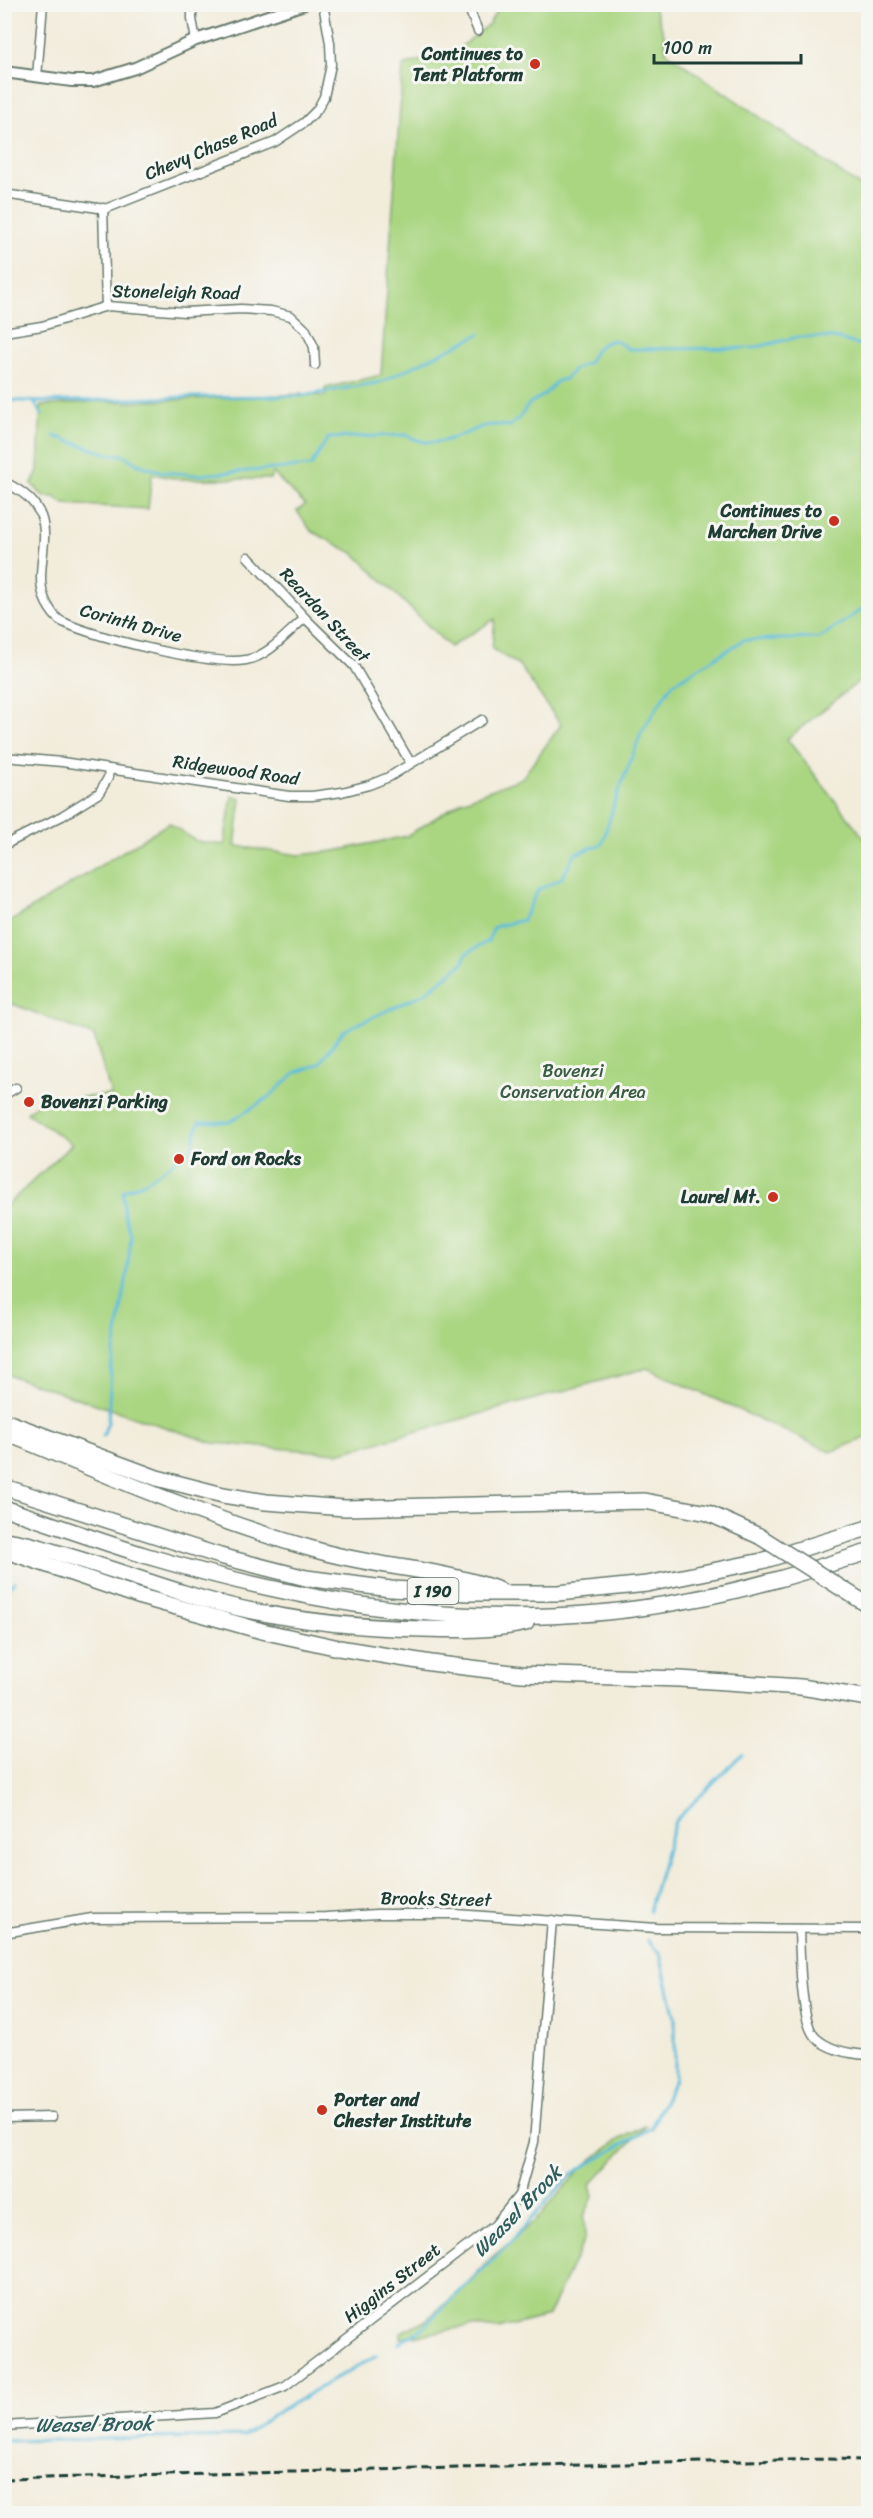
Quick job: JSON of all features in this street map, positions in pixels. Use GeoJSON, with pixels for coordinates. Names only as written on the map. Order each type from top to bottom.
{"type":"FeatureCollection","features":[{"type":"Feature","properties":{"kind":"highway"},"geometry":{"type":"LineString","coordinates":[[4,1421],[157,1478],[223,1495],[266,1502],[345,1508],[644,1501],[708,1513],[759,1536],[868,1605]]}},
{"type":"Feature","properties":{"kind":"highway"},"geometry":{"type":"LineString","coordinates":[[4,1432],[262,1535],[343,1558],[468,1579],[510,1595]]}},
{"type":"Feature","properties":{"kind":"highway","name":"I 190"},"geometry":{"type":"LineString","coordinates":[[4,1486],[220,1556],[306,1578],[391,1588],[510,1595],[604,1590],[717,1572],[808,1548],[868,1528]]}},
{"type":"Feature","properties":{"kind":"highway","name":"I 190"},"geometry":{"type":"LineString","coordinates":[[4,1508],[192,1568],[339,1603],[423,1613],[504,1617],[558,1616],[627,1610],[727,1593],[868,1552]]}},
{"type":"Feature","properties":{"kind":"highway"},"geometry":{"type":"LineString","coordinates":[[4,1540],[75,1558],[188,1594],[248,1610],[306,1621],[382,1628],[502,1629],[558,1616]]}},
{"type":"Feature","properties":{"kind":"highway"},"geometry":{"type":"LineString","coordinates":[[4,1550],[152,1600],[262,1631],[339,1648],[431,1663],[521,1674],[680,1679],[801,1687],[868,1698]]}},
{"type":"Feature","properties":{"kind":"street"},"geometry":{"type":"LineString","coordinates":[[37,77],[43,4]]}},
{"type":"Feature","properties":{"kind":"street"},"geometry":{"type":"LineString","coordinates":[[192,4],[196,40]]}},
{"type":"Feature","properties":{"kind":"street"},"geometry":{"type":"LineString","coordinates":[[4,72],[93,81],[135,68],[196,40],[304,4]]}},
{"type":"Feature","properties":{"kind":"street","name":"Chevy Chase Road"},"geometry":{"type":"LineString","coordinates":[[4,194],[103,208],[275,142],[305,122],[317,110],[324,97],[331,65],[330,43],[323,4]]}},
{"type":"Feature","properties":{"kind":"street"},"geometry":{"type":"LineString","coordinates":[[467,4],[477,31]]}},
{"type":"Feature","properties":{"kind":"street"},"geometry":{"type":"LineString","coordinates":[[103,208],[106,306]]}},
{"type":"Feature","properties":{"kind":"street","name":"Stoneleigh Road"},"geometry":{"type":"LineString","coordinates":[[4,332],[42,326],[106,306],[185,312],[241,309],[281,312],[291,316],[306,330],[314,347],[315,365]]}},
{"type":"Feature","properties":{"kind":"street","name":"Corinth Drive"},"geometry":{"type":"LineString","coordinates":[[4,483],[27,494],[37,508],[45,540],[41,591],[49,608],[60,621],[112,638],[225,662],[247,660],[266,652],[305,618]]}},
{"type":"Feature","properties":{"kind":"street","name":"Reardon Street"},"geometry":{"type":"LineString","coordinates":[[248,557],[354,666],[410,762]]}},
{"type":"Feature","properties":{"kind":"street","name":"Ridgewood Road"},"geometry":{"type":"LineString","coordinates":[[4,757],[62,762],[289,796],[312,796],[342,792],[388,777],[482,720]]}},
{"type":"Feature","properties":{"kind":"street"},"geometry":{"type":"LineString","coordinates":[[4,845],[62,816],[99,793],[108,778],[109,769]]}},
{"type":"Feature","properties":{"kind":"street"},"geometry":{"type":"LineString","coordinates":[[4,1095],[16,1088]]}},
{"type":"Feature","properties":{"kind":"street","name":"Brooks Street"},"geometry":{"type":"LineString","coordinates":[[4,1933],[69,1920],[116,1917],[326,1917],[377,1914],[455,1914],[657,1928],[868,1929]]}},
{"type":"Feature","properties":{"kind":"street","name":"Higgins Street"},"geometry":{"type":"LineString","coordinates":[[4,2426],[215,2413],[285,2386],[495,2225],[519,2195],[534,2142],[552,1920]]}},
{"type":"Feature","properties":{"kind":"street"},"geometry":{"type":"LineString","coordinates":[[799,1929],[806,2015],[815,2037],[832,2048],[850,2054],[868,2055]]}},
{"type":"Feature","properties":{"kind":"street"},"geometry":{"type":"LineString","coordinates":[[4,2118],[52,2116]]}},
{"type":"Feature","properties":{"kind":"green space","name":"Bovenzi Conservation Area"},"geometry":{"type":"Polygon","coordinates":[[[500,5],[653,5],[665,37],[666,52],[868,192],[868,674],[787,739],[868,843],[868,1437],[831,1452],[647,1368],[338,1453],[213,1443],[5,1374],[5,1207],[72,1144],[27,1113],[40,1101],[111,1095],[94,1036],[13,1004],[5,1008],[5,925],[169,823],[196,841],[224,845],[232,796],[241,798],[235,846],[299,855],[335,851],[407,836],[462,801],[522,778],[561,725],[519,665],[492,649],[495,619],[450,647],[355,554],[311,531],[297,511],[305,505],[273,473],[270,479],[179,479],[152,474],[148,509],[64,504],[55,497],[44,497],[32,484],[38,470],[41,406],[102,401],[129,402],[302,394],[325,396],[325,388],[381,375],[403,66],[458,49],[489,24],[500,5]]]}},
{"type":"Feature","properties":{"kind":"green space"},"geometry":{"type":"Polygon","coordinates":[[[647,2125],[590,2185],[593,2197],[584,2216],[585,2238],[548,2316],[498,2329],[471,2326],[401,2338],[401,2332],[426,2320],[460,2291],[491,2258],[536,2220],[581,2168],[618,2140],[647,2125]]]}},
{"type":"Feature","properties":{"kind":"waterway"},"geometry":{"type":"LineString","coordinates":[[4,400],[44,402],[302,396],[381,382],[480,334]]}},
{"type":"Feature","properties":{"kind":"waterway"},"geometry":{"type":"LineString","coordinates":[[54,436],[108,454],[123,455],[137,464],[163,472],[198,475],[311,466],[328,438],[407,435],[416,440],[435,442],[454,438],[484,426],[510,426],[529,404],[544,395],[557,381],[565,379],[575,369],[589,362],[602,345],[614,340],[629,349],[753,348],[798,337],[834,338],[868,347]]}},
{"type":"Feature","properties":{"kind":"waterway"},"geometry":{"type":"LineString","coordinates":[[34,402],[42,415]]}},
{"type":"Feature","properties":{"kind":"waterway"},"geometry":{"type":"LineString","coordinates":[[103,1436],[108,1422],[111,1369],[127,1275],[131,1235],[124,1214],[123,1191],[145,1182],[191,1150],[199,1122],[230,1122],[269,1097],[295,1073],[319,1064],[343,1031],[425,993],[463,963],[466,954],[488,941],[494,927],[523,920],[538,890],[562,878],[575,854],[602,844],[615,801],[642,731],[672,684],[744,640],[820,638],[868,605]]}},
{"type":"Feature","properties":{"kind":"waterway"},"geometry":{"type":"LineString","coordinates":[[4,1591],[15,1581]]}},
{"type":"Feature","properties":{"kind":"waterway","name":"Weasel Brook"},"geometry":{"type":"LineString","coordinates":[[649,1911],[675,1821],[742,1754]]}},
{"type":"Feature","properties":{"kind":"waterway","name":"Weasel Brook"},"geometry":{"type":"LineString","coordinates":[[399,2343],[419,2331],[507,2246],[571,2174],[651,2128],[675,2079],[675,2018],[660,1954],[647,1940]]}},
{"type":"Feature","properties":{"kind":"waterway","name":"Weasel Brook"},"geometry":{"type":"LineString","coordinates":[[4,2441],[244,2436],[279,2411],[377,2355]]}},
{"type":"Feature","properties":{"kind":"railway"},"geometry":{"type":"LineString","coordinates":[[4,2479],[828,2459],[868,2460]]}},
{"type":"Feature","properties":{"kind":"place","name":"Continues to Tent Platform"},"geometry":{"type":"Point","coordinates":[535,64]}},
{"type":"Feature","properties":{"kind":"place","name":"Continues to Marchen Drive"},"geometry":{"type":"Point","coordinates":[834,521]}},
{"type":"Feature","properties":{"kind":"place","name":"Bovenzi Parking"},"geometry":{"type":"Point","coordinates":[29,1102]}},
{"type":"Feature","properties":{"kind":"place","name":"Ford on Rocks"},"geometry":{"type":"Point","coordinates":[179,1159]}},
{"type":"Feature","properties":{"kind":"place","name":"Laurel Mt."},"geometry":{"type":"Point","coordinates":[773,1197]}},
{"type":"Feature","properties":{"kind":"place","name":"Porter and Chester Institute"},"geometry":{"type":"Point","coordinates":[322,2110]}}]}
